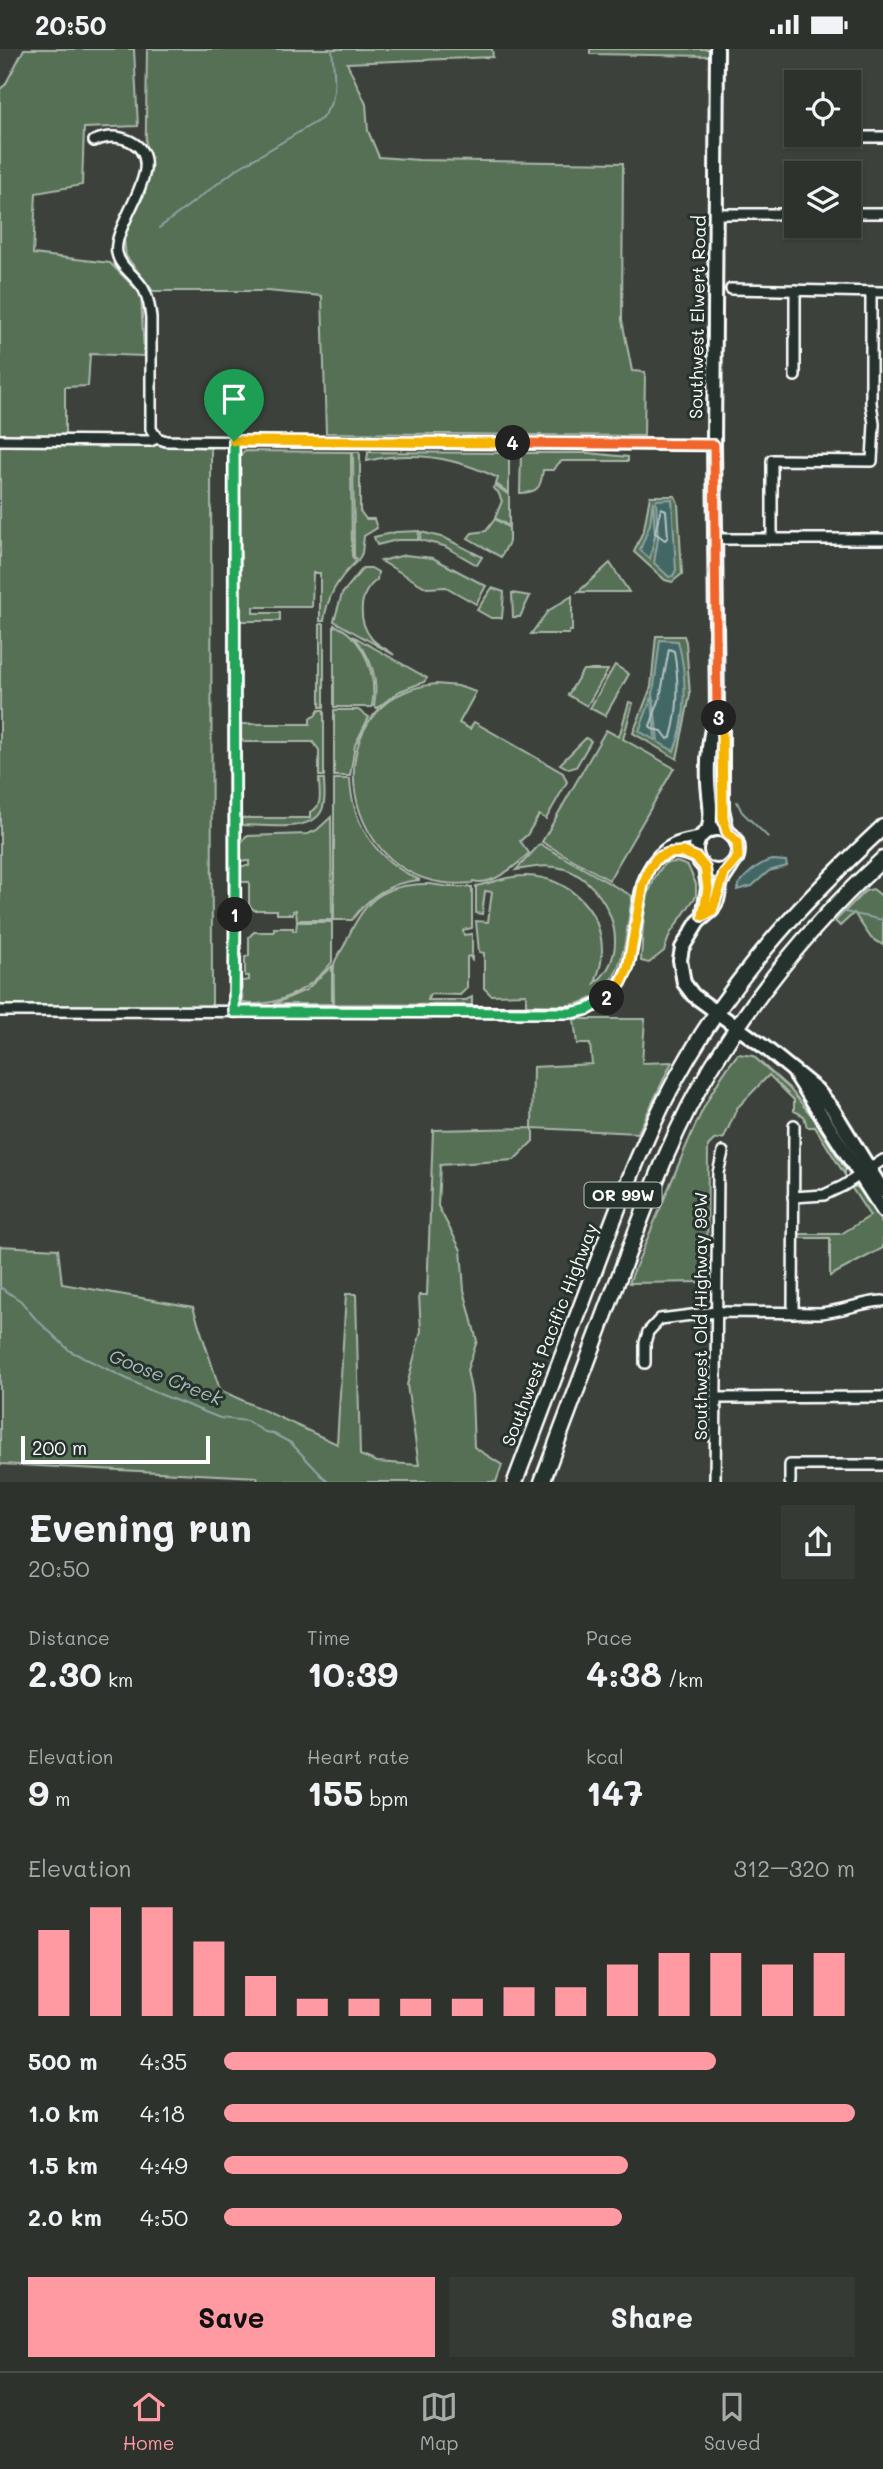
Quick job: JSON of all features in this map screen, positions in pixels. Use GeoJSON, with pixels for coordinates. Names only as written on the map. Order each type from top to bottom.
{"type":"FeatureCollection","features":[{"type":"Feature","properties":{"kind":"highway","name":"Southwest Pacific Highway"},"geometry":{"type":"LineString","coordinates":[[516,1482],[642,1149],[689,1055],[737,983],[795,912],[883,827]]}},
{"type":"Feature","properties":{"kind":"highway","name":"OR 99W"},"geometry":{"type":"LineString","coordinates":[[542,1482],[656,1182],[697,1093],[737,1028],[776,973],[816,925],[883,859]]}},
{"type":"Feature","properties":{"kind":"main road","name":"Southwest Elwert Road"},"geometry":{"type":"LineString","coordinates":[[704,834],[712,818],[708,765],[713,723],[717,712],[714,445],[717,49]]}},
{"type":"Feature","properties":{"kind":"main road","name":"Southwest Elwert Road"},"geometry":{"type":"LineString","coordinates":[[717,712],[722,723],[722,809],[727,832]]}},
{"type":"Feature","properties":{"kind":"main road"},"geometry":{"type":"LineString","coordinates":[[703,916],[712,911],[721,881],[738,857],[737,842],[727,832],[715,829],[704,834],[696,851],[708,888],[703,916],[682,948],[681,975],[693,995],[794,1072],[864,1171],[883,1192]]}},
{"type":"Feature","properties":{"kind":"main road"},"geometry":{"type":"LineString","coordinates":[[701,863],[719,872],[731,867]]}},
{"type":"Feature","properties":{"kind":"main road"},"geometry":{"type":"LineString","coordinates":[[864,1171],[883,1211]]}},
{"type":"Feature","properties":{"kind":"street"},"geometry":{"type":"LineString","coordinates":[[94,141],[102,137],[118,137],[138,146],[143,154],[143,179],[118,235],[117,252],[119,260],[145,291],[148,301],[151,318],[151,429],[157,438],[166,441],[714,445]]}},
{"type":"Feature","properties":{"kind":"street"},"geometry":{"type":"LineString","coordinates":[[861,137],[883,137]]}},
{"type":"Feature","properties":{"kind":"street"},"geometry":{"type":"LineString","coordinates":[[716,214],[784,213]]}},
{"type":"Feature","properties":{"kind":"street"},"geometry":{"type":"LineString","coordinates":[[861,213],[883,213]]}},
{"type":"Feature","properties":{"kind":"street"},"geometry":{"type":"LineString","coordinates":[[731,289],[883,292]]}},
{"type":"Feature","properties":{"kind":"street"},"geometry":{"type":"LineString","coordinates":[[795,290],[795,376]]}},
{"type":"Feature","properties":{"kind":"street"},"geometry":{"type":"LineString","coordinates":[[772,538],[772,460],[872,461],[874,424],[871,403],[871,292]]}},
{"type":"Feature","properties":{"kind":"street"},"geometry":{"type":"LineString","coordinates":[[0,440],[150,441],[157,438]]}},
{"type":"Feature","properties":{"kind":"street"},"geometry":{"type":"LineString","coordinates":[[234,441],[234,1012]]}},
{"type":"Feature","properties":{"kind":"street"},"geometry":{"type":"LineString","coordinates":[[715,538],[883,539]]}},
{"type":"Feature","properties":{"kind":"street"},"geometry":{"type":"LineString","coordinates":[[0,1011],[571,1013],[589,1009],[610,996],[626,973],[643,885],[649,869],[667,847],[704,834]]}},
{"type":"Feature","properties":{"kind":"street"},"geometry":{"type":"LineString","coordinates":[[657,858],[675,852],[701,863]]}},
{"type":"Feature","properties":{"kind":"street"},"geometry":{"type":"LineString","coordinates":[[793,1313],[794,1125]]}},
{"type":"Feature","properties":{"kind":"street","name":"Southwest Old Highway 99W"},"geometry":{"type":"LineString","coordinates":[[715,1482],[718,1173],[723,1151]]}},
{"type":"Feature","properties":{"kind":"street"},"geometry":{"type":"LineString","coordinates":[[793,1197],[824,1195],[883,1160]]}},
{"type":"Feature","properties":{"kind":"street"},"geometry":{"type":"LineString","coordinates":[[645,1363],[648,1332],[660,1319],[716,1312],[835,1311],[860,1303],[883,1301]]}},
{"type":"Feature","properties":{"kind":"street"},"geometry":{"type":"LineString","coordinates":[[716,1398],[883,1397]]}},
{"type":"Feature","properties":{"kind":"street"},"geometry":{"type":"LineString","coordinates":[[790,1482],[790,1465],[883,1465]]}},
{"type":"Feature","properties":{"kind":"green space"},"geometry":{"type":"Polygon","coordinates":[[[24,49],[134,49],[138,126],[84,128],[82,185],[36,193],[33,254],[110,263],[141,294],[144,356],[90,354],[88,386],[65,387],[65,437],[0,435],[0,89],[5,85],[24,49]]]}},
{"type":"Feature","properties":{"kind":"green space"},"geometry":{"type":"Polygon","coordinates":[[[147,49],[492,49],[493,57],[347,63],[366,104],[368,131],[379,157],[623,163],[622,320],[632,371],[645,372],[644,436],[326,433],[322,296],[267,291],[153,291],[126,256],[123,231],[145,194],[147,49]]]}},
{"type":"Feature","properties":{"kind":"green space"},"geometry":{"type":"Polygon","coordinates":[[[590,49],[712,49],[711,56],[590,54],[590,49]]]}},
{"type":"Feature","properties":{"kind":"green space"},"geometry":{"type":"Polygon","coordinates":[[[0,445],[171,445],[211,448],[212,1007],[0,1006],[0,445]]]}},
{"type":"Feature","properties":{"kind":"green space"},"geometry":{"type":"Polygon","coordinates":[[[244,451],[351,452],[352,556],[356,562],[334,589],[324,621],[320,621],[320,573],[313,573],[312,607],[253,607],[253,613],[280,613],[280,621],[241,621],[240,456],[244,451]]]}},
{"type":"Feature","properties":{"kind":"green space"},"geometry":{"type":"Polygon","coordinates":[[[353,452],[359,452],[360,455],[360,511],[366,519],[374,519],[377,528],[364,536],[358,561],[354,556],[353,452]]]}},
{"type":"Feature","properties":{"kind":"green space"},"geometry":{"type":"Polygon","coordinates":[[[368,452],[509,453],[509,493],[496,484],[498,478],[467,465],[417,456],[367,461],[368,452]]]}},
{"type":"Feature","properties":{"kind":"green space"},"geometry":{"type":"Polygon","coordinates":[[[521,453],[589,453],[628,457],[628,461],[562,461],[554,470],[543,470],[538,488],[520,493],[521,453]]]}},
{"type":"Feature","properties":{"kind":"green space"},"geometry":{"type":"Polygon","coordinates":[[[495,485],[509,495],[509,526],[495,518],[502,501],[493,488],[495,485]]]}},
{"type":"Feature","properties":{"kind":"green space"},"geometry":{"type":"Polygon","coordinates":[[[650,496],[675,496],[678,503],[682,574],[672,582],[665,580],[634,552],[644,529],[650,496]]]}},
{"type":"Feature","properties":{"kind":"green space"},"geometry":{"type":"Polygon","coordinates":[[[495,519],[509,528],[509,542],[501,557],[468,538],[472,533],[486,531],[495,519]]]}},
{"type":"Feature","properties":{"kind":"green space"},"geometry":{"type":"Polygon","coordinates":[[[419,531],[418,540],[397,540],[377,545],[374,537],[396,532],[419,531]]]}},
{"type":"Feature","properties":{"kind":"green space"},"geometry":{"type":"Polygon","coordinates":[[[421,532],[445,538],[482,557],[477,565],[444,546],[420,540],[421,532]]]}},
{"type":"Feature","properties":{"kind":"green space"},"geometry":{"type":"Polygon","coordinates":[[[405,555],[433,558],[486,586],[476,604],[446,587],[427,588],[381,561],[405,555]]]}},
{"type":"Feature","properties":{"kind":"green space"},"geometry":{"type":"Polygon","coordinates":[[[610,563],[629,592],[578,592],[610,563]]]}},
{"type":"Feature","properties":{"kind":"green space"},"geometry":{"type":"Polygon","coordinates":[[[363,568],[378,572],[377,580],[370,586],[363,600],[364,625],[377,644],[394,655],[334,621],[342,594],[363,568]]]}},
{"type":"Feature","properties":{"kind":"green space"},"geometry":{"type":"Polygon","coordinates":[[[492,588],[504,592],[502,618],[491,618],[477,610],[492,588]]]}},
{"type":"Feature","properties":{"kind":"green space"},"geometry":{"type":"Polygon","coordinates":[[[512,593],[530,596],[520,617],[513,617],[512,593]]]}},
{"type":"Feature","properties":{"kind":"green space"},"geometry":{"type":"Polygon","coordinates":[[[572,596],[572,631],[569,631],[569,634],[531,634],[548,611],[572,596]]]}},
{"type":"Feature","properties":{"kind":"green space"},"geometry":{"type":"Polygon","coordinates":[[[320,624],[324,624],[324,707],[320,707],[320,624]]]}},
{"type":"Feature","properties":{"kind":"green space"},"geometry":{"type":"Polygon","coordinates":[[[334,625],[344,630],[361,648],[371,671],[372,707],[334,707],[334,625]]]}},
{"type":"Feature","properties":{"kind":"green space"},"geometry":{"type":"Polygon","coordinates":[[[353,636],[427,678],[424,682],[400,691],[377,708],[374,706],[375,687],[369,660],[353,636]]]}},
{"type":"Feature","properties":{"kind":"green space"},"geometry":{"type":"Polygon","coordinates":[[[656,636],[684,636],[686,642],[690,695],[677,759],[633,733],[651,687],[656,636]]]}},
{"type":"Feature","properties":{"kind":"green space"},"geometry":{"type":"Polygon","coordinates":[[[615,665],[629,674],[605,716],[590,708],[615,665]]]}},
{"type":"Feature","properties":{"kind":"green space"},"geometry":{"type":"Polygon","coordinates":[[[583,670],[608,670],[587,706],[568,695],[583,670]]]}},
{"type":"Feature","properties":{"kind":"green space"},"geometry":{"type":"Polygon","coordinates":[[[436,684],[458,686],[476,692],[459,723],[470,729],[474,722],[563,773],[567,782],[546,819],[539,815],[527,835],[520,841],[529,853],[510,869],[488,881],[472,883],[427,879],[392,860],[368,830],[355,794],[355,756],[368,723],[395,697],[436,684]]]}},
{"type":"Feature","properties":{"kind":"green space"},"geometry":{"type":"Polygon","coordinates":[[[629,702],[633,703],[623,739],[674,768],[609,880],[542,842],[606,730],[619,737],[629,702]]]}},
{"type":"Feature","properties":{"kind":"green space"},"geometry":{"type":"Polygon","coordinates":[[[319,710],[324,710],[324,776],[319,776],[319,750],[313,742],[244,742],[241,739],[241,724],[310,724],[310,718],[319,710]]]}},
{"type":"Feature","properties":{"kind":"green space"},"geometry":{"type":"Polygon","coordinates":[[[334,710],[358,710],[369,717],[355,745],[350,776],[334,776],[334,710]]]}},
{"type":"Feature","properties":{"kind":"green space"},"geometry":{"type":"Polygon","coordinates":[[[586,738],[591,741],[576,767],[569,769],[560,764],[586,738]]]}},
{"type":"Feature","properties":{"kind":"green space"},"geometry":{"type":"Polygon","coordinates":[[[319,779],[324,779],[324,804],[318,816],[310,821],[288,826],[241,825],[241,818],[310,818],[310,812],[319,803],[319,779]]]}},
{"type":"Feature","properties":{"kind":"green space"},"geometry":{"type":"Polygon","coordinates":[[[334,779],[350,779],[356,812],[370,840],[380,852],[392,863],[420,880],[409,881],[381,892],[352,920],[334,920],[334,779]]]}},
{"type":"Feature","properties":{"kind":"green space"},"geometry":{"type":"Polygon","coordinates":[[[331,817],[332,920],[297,920],[296,910],[293,914],[277,914],[277,910],[254,910],[249,905],[249,882],[241,882],[241,866],[249,866],[249,861],[241,861],[241,843],[246,836],[308,834],[317,830],[331,817]]]}},
{"type":"Feature","properties":{"kind":"green space"},"geometry":{"type":"Polygon","coordinates":[[[540,844],[632,896],[624,946],[614,977],[592,998],[575,1004],[526,1005],[526,994],[491,995],[484,988],[484,953],[479,952],[476,921],[488,922],[492,892],[485,891],[482,914],[476,913],[476,886],[524,876],[541,877],[556,882],[582,901],[599,929],[601,962],[595,983],[607,970],[614,954],[615,937],[604,903],[594,889],[580,877],[565,869],[553,867],[516,870],[540,844]]]}},
{"type":"Feature","properties":{"kind":"green space"},"geometry":{"type":"Polygon","coordinates":[[[677,862],[688,866],[696,884],[696,896],[670,934],[664,951],[649,963],[641,961],[645,909],[652,884],[665,863],[677,862]]]}},
{"type":"Feature","properties":{"kind":"green space"},"geometry":{"type":"Polygon","coordinates":[[[430,884],[472,887],[472,928],[463,930],[464,935],[472,934],[472,961],[470,956],[467,957],[467,988],[460,995],[430,994],[428,1000],[466,1000],[472,997],[472,1005],[334,1004],[335,962],[366,907],[385,892],[398,887],[430,884]]]}},
{"type":"Feature","properties":{"kind":"green space"},"geometry":{"type":"Polygon","coordinates":[[[873,889],[883,897],[883,945],[871,938],[854,913],[840,926],[835,921],[865,891],[873,889]]]}},
{"type":"Feature","properties":{"kind":"green space"},"geometry":{"type":"Polygon","coordinates":[[[297,922],[332,922],[332,962],[314,980],[293,995],[268,1003],[243,1003],[241,981],[249,980],[249,976],[245,976],[245,957],[249,956],[249,937],[254,932],[274,932],[274,928],[293,928],[293,931],[296,931],[297,922]]]}},
{"type":"Feature","properties":{"kind":"green space"},"geometry":{"type":"Polygon","coordinates":[[[332,966],[332,1004],[274,1004],[306,990],[332,966]]]}},
{"type":"Feature","properties":{"kind":"green space"},"geometry":{"type":"Polygon","coordinates":[[[574,1019],[645,1019],[642,1063],[672,1062],[638,1133],[533,1128],[533,1141],[514,1160],[440,1165],[438,1206],[461,1250],[464,1290],[477,1341],[467,1370],[472,1395],[474,1447],[502,1465],[496,1482],[258,1482],[257,1477],[0,1464],[0,1246],[58,1249],[62,1284],[193,1307],[220,1390],[337,1444],[346,1294],[356,1294],[360,1455],[377,1462],[419,1465],[407,1385],[421,1331],[419,1295],[427,1295],[433,1130],[532,1128],[533,1067],[592,1064],[590,1044],[577,1044],[574,1019]]]}},
{"type":"Feature","properties":{"kind":"green space"},"geometry":{"type":"Polygon","coordinates":[[[738,1054],[753,1056],[789,1088],[812,1116],[845,1169],[845,1175],[815,1127],[807,1127],[804,1116],[794,1111],[794,1100],[769,1075],[737,1108],[724,1138],[714,1140],[708,1146],[707,1282],[629,1283],[702,1111],[718,1081],[738,1054]]]}},
{"type":"Feature","properties":{"kind":"green space"},"geometry":{"type":"Polygon","coordinates":[[[851,1187],[859,1188],[883,1225],[883,1248],[830,1276],[830,1238],[799,1238],[799,1234],[841,1234],[870,1216],[851,1187]]]}},
{"type":"Feature","properties":{"kind":"water"},"geometry":{"type":"Polygon","coordinates":[[[672,499],[676,570],[673,576],[669,577],[654,563],[658,539],[656,500],[672,499]]]}},
{"type":"Feature","properties":{"kind":"water"},"geometry":{"type":"Polygon","coordinates":[[[653,500],[655,536],[650,559],[640,550],[650,524],[653,500]]]}},
{"type":"Feature","properties":{"kind":"water"},"geometry":{"type":"Polygon","coordinates":[[[660,640],[678,641],[683,668],[684,711],[674,751],[658,742],[653,694],[660,640]]]}},
{"type":"Feature","properties":{"kind":"water"},"geometry":{"type":"Polygon","coordinates":[[[652,697],[655,740],[639,731],[652,697]]]}},
{"type":"Feature","properties":{"kind":"water"},"geometry":{"type":"Polygon","coordinates":[[[773,860],[786,861],[787,866],[769,871],[752,886],[737,890],[751,871],[773,860]]]}},
{"type":"Feature","properties":{"kind":"waterway"},"geometry":{"type":"LineString","coordinates":[[159,228],[237,169],[321,119],[333,95],[332,49]]}},
{"type":"Feature","properties":{"kind":"waterway"},"geometry":{"type":"LineString","coordinates":[[737,802],[742,812],[768,837]]}},
{"type":"Feature","properties":{"kind":"waterway"},"geometry":{"type":"LineString","coordinates":[[845,912],[883,920]]}},
{"type":"Feature","properties":{"kind":"waterway","name":"Goose Creek"},"geometry":{"type":"LineString","coordinates":[[0,1287],[21,1301],[70,1351],[152,1391],[220,1418],[247,1421],[265,1432],[272,1433],[291,1443],[328,1482]]}},
{"type":"Feature","properties":{"kind":"route"},"geometry":{"type":"LineString","coordinates":[[234,441],[714,445],[717,712],[722,723],[722,809],[727,832],[737,842],[738,857],[724,874],[712,911],[703,916],[708,888],[705,868],[697,858],[683,852],[669,853],[657,858],[643,885],[628,968],[618,987],[604,1001],[589,1009],[571,1013],[234,1012],[234,441]]}}]}
